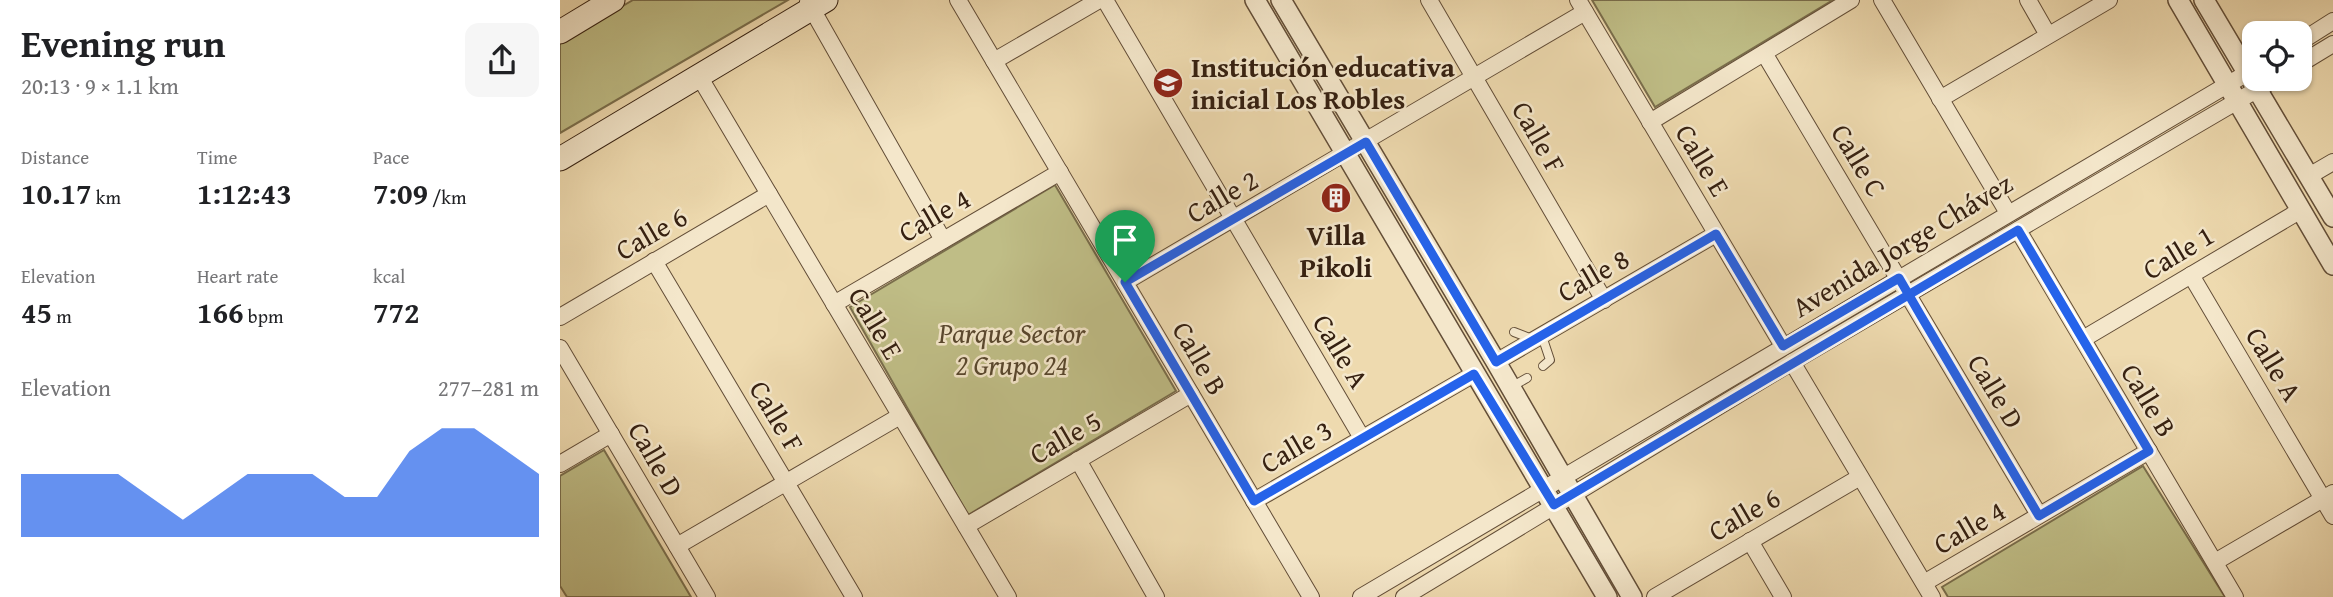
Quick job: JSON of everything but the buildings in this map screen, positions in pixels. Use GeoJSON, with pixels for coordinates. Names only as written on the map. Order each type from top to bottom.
{"type":"FeatureCollection","features":[{"type":"Feature","properties":{"kind":"main road"},"geometry":{"type":"LineString","coordinates":[[560,32],[613,0]]}},
{"type":"Feature","properties":{"kind":"main road"},"geometry":{"type":"LineString","coordinates":[[560,159],[815,3]]}},
{"type":"Feature","properties":{"kind":"street","name":"Calle B"},"geometry":{"type":"LineString","coordinates":[[958,0],[1311,597]]}},
{"type":"Feature","properties":{"kind":"street"},"geometry":{"type":"LineString","coordinates":[[994,61],[1100,0]]}},
{"type":"Feature","properties":{"kind":"street","name":"Calle A"},"geometry":{"type":"LineString","coordinates":[[1105,0],[1362,438]]}},
{"type":"Feature","properties":{"kind":"street"},"geometry":{"type":"LineString","coordinates":[[1255,0],[1607,597]]}},
{"type":"Feature","properties":{"kind":"street"},"geometry":{"type":"LineString","coordinates":[[1281,0],[1473,316],[1496,362],[1519,383],[1563,477],[1633,597]]}},
{"type":"Feature","properties":{"kind":"street","name":"Calle F"},"geometry":{"type":"LineString","coordinates":[[1429,0],[1604,299]]}},
{"type":"Feature","properties":{"kind":"street"},"geometry":{"type":"LineString","coordinates":[[1650,122],[1851,0]]}},
{"type":"Feature","properties":{"kind":"street"},"geometry":{"type":"LineString","coordinates":[[1882,0],[2008,213]]}},
{"type":"Feature","properties":{"kind":"street"},"geometry":{"type":"LineString","coordinates":[[2028,0],[2048,35]]}},
{"type":"Feature","properties":{"kind":"street"},"geometry":{"type":"LineString","coordinates":[[1940,99],[2109,0]]}},
{"type":"Feature","properties":{"kind":"street"},"geometry":{"type":"LineString","coordinates":[[2178,0],[2333,265]]}},
{"type":"Feature","properties":{"kind":"street"},"geometry":{"type":"LineString","coordinates":[[2204,0],[2242,53]]}},
{"type":"Feature","properties":{"kind":"street"},"geometry":{"type":"LineString","coordinates":[[815,3],[943,240]]}},
{"type":"Feature","properties":{"kind":"street","name":"Calle 2"},"geometry":{"type":"LineString","coordinates":[[1125,282],[1474,78],[1582,6]]}},
{"type":"Feature","properties":{"kind":"street","name":"Calle E"},"geometry":{"type":"LineString","coordinates":[[1582,6],[1783,346]]}},
{"type":"Feature","properties":{"kind":"street"},"geometry":{"type":"LineString","coordinates":[[2312,34],[2333,21]]}},
{"type":"Feature","properties":{"kind":"street"},"geometry":{"type":"LineString","coordinates":[[2312,57],[2333,44]]}},
{"type":"Feature","properties":{"kind":"street","name":"Calle C"},"geometry":{"type":"LineString","coordinates":[[1764,52],[1908,294]]}},
{"type":"Feature","properties":{"kind":"street","name":"Calle E"},"geometry":{"type":"LineString","coordinates":[[699,76],[1008,597]]}},
{"type":"Feature","properties":{"kind":"street","name":"Avenida Jorge Chávez"},"geometry":{"type":"LineString","coordinates":[[1361,597],[1549,497],[1573,494],[2018,230],[2242,87]]}},
{"type":"Feature","properties":{"kind":"street"},"geometry":{"type":"LineString","coordinates":[[2266,91],[2333,217]]}},
{"type":"Feature","properties":{"kind":"street","name":"Avenida Jorge Chávez"},"geometry":{"type":"LineString","coordinates":[[1404,597],[1549,497],[1563,477],[2008,213],[2232,93]]}},
{"type":"Feature","properties":{"kind":"street"},"geometry":{"type":"LineString","coordinates":[[2309,176],[2333,162]]}},
{"type":"Feature","properties":{"kind":"street","name":"Calle 4"},"geometry":{"type":"LineString","coordinates":[[834,304],[1060,172]]}},
{"type":"Feature","properties":{"kind":"street","name":"Calle 6"},"geometry":{"type":"LineString","coordinates":[[560,317],[769,194]]}},
{"type":"Feature","properties":{"kind":"street","name":"Calle 1"},"geometry":{"type":"LineString","coordinates":[[2083,339],[2301,210]]}},
{"type":"Feature","properties":{"kind":"street","name":"Calle B"},"geometry":{"type":"LineString","coordinates":[[2018,230],[2235,597]]}},
{"type":"Feature","properties":{"kind":"street","name":"Calle 8"},"geometry":{"type":"LineString","coordinates":[[1496,362],[1716,234]]}},
{"type":"Feature","properties":{"kind":"street","name":"Calle F"},"geometry":{"type":"LineString","coordinates":[[654,261],[855,597]]}},
{"type":"Feature","properties":{"kind":"street","name":"Calle A"},"geometry":{"type":"LineString","coordinates":[[2191,275],[2328,496],[2333,516]]}},
{"type":"Feature","properties":{"kind":"street","name":"Calle D"},"geometry":{"type":"LineString","coordinates":[[1908,294],[2039,516]]}},
{"type":"Feature","properties":{"kind":"street","name":"Calle D"},"geometry":{"type":"LineString","coordinates":[[560,348],[707,597]]}},
{"type":"Feature","properties":{"kind":"street"},"geometry":{"type":"LineString","coordinates":[[1792,362],[1928,590]]}},
{"type":"Feature","properties":{"kind":"street","name":"Calle 3"},"geometry":{"type":"LineString","coordinates":[[1254,501],[1474,374]]}},
{"type":"Feature","properties":{"kind":"street","name":"Calle 5"},"geometry":{"type":"LineString","coordinates":[[966,526],[1191,394]]}},
{"type":"Feature","properties":{"kind":"street"},"geometry":{"type":"LineString","coordinates":[[677,546],[901,416]]}},
{"type":"Feature","properties":{"kind":"street"},"geometry":{"type":"LineString","coordinates":[[560,464],[611,434]]}},
{"type":"Feature","properties":{"kind":"street","name":"Calle 4"},"geometry":{"type":"LineString","coordinates":[[1928,590],[2039,516],[2149,451]]}},
{"type":"Feature","properties":{"kind":"street"},"geometry":{"type":"LineString","coordinates":[[1078,460],[1156,597]]}},
{"type":"Feature","properties":{"kind":"street","name":"Calle 6"},"geometry":{"type":"LineString","coordinates":[[1655,597],[1860,477]]}},
{"type":"Feature","properties":{"kind":"street"},"geometry":{"type":"LineString","coordinates":[[2215,562],[2328,496]]}},
{"type":"Feature","properties":{"kind":"street"},"geometry":{"type":"LineString","coordinates":[[1750,541],[1783,597]]}},
{"type":"Feature","properties":{"kind":"lane"},"geometry":{"type":"LineString","coordinates":[[1514,332],[1538,338],[1550,360],[1544,366]]}},
{"type":"Feature","properties":{"kind":"green space"},"geometry":{"type":"Polygon","coordinates":[[[633,0],[788,0],[560,133],[560,43],[633,0]]]}},
{"type":"Feature","properties":{"kind":"green space"},"geometry":{"type":"Polygon","coordinates":[[[1592,0],[1833,0],[1655,107],[1592,0]]]}},
{"type":"Feature","properties":{"kind":"green space","name":"Parque Sector 2 Grupo 24"},"geometry":{"type":"Polygon","coordinates":[[[1055,185],[1176,391],[968,515],[850,307],[1055,185]]]}},
{"type":"Feature","properties":{"kind":"green space"},"geometry":{"type":"Polygon","coordinates":[[[604,450],[691,597],[567,597],[560,586],[560,476],[604,450]]]}},
{"type":"Feature","properties":{"kind":"green space"},"geometry":{"type":"Polygon","coordinates":[[[2143,466],[2225,597],[1948,597],[1942,587],[2143,466]]]}},
{"type":"Feature","properties":{"kind":"place","name":"Institución educativa inicial Los Robles"},"geometry":{"type":"Point","coordinates":[1168,83]}},
{"type":"Feature","properties":{"kind":"place","name":"Villa Pikoli"},"geometry":{"type":"Point","coordinates":[1336,198]}},
{"type":"Feature","properties":{"kind":"route"},"geometry":{"type":"LineString","coordinates":[[1125,282],[1254,501],[1474,374],[1554,505],[1792,362],[1908,294],[2018,230],[2149,451],[2039,516],[1908,294],[1899,278],[1783,346],[1716,234],[1496,362],[1366,142],[1125,282]]}}]}
